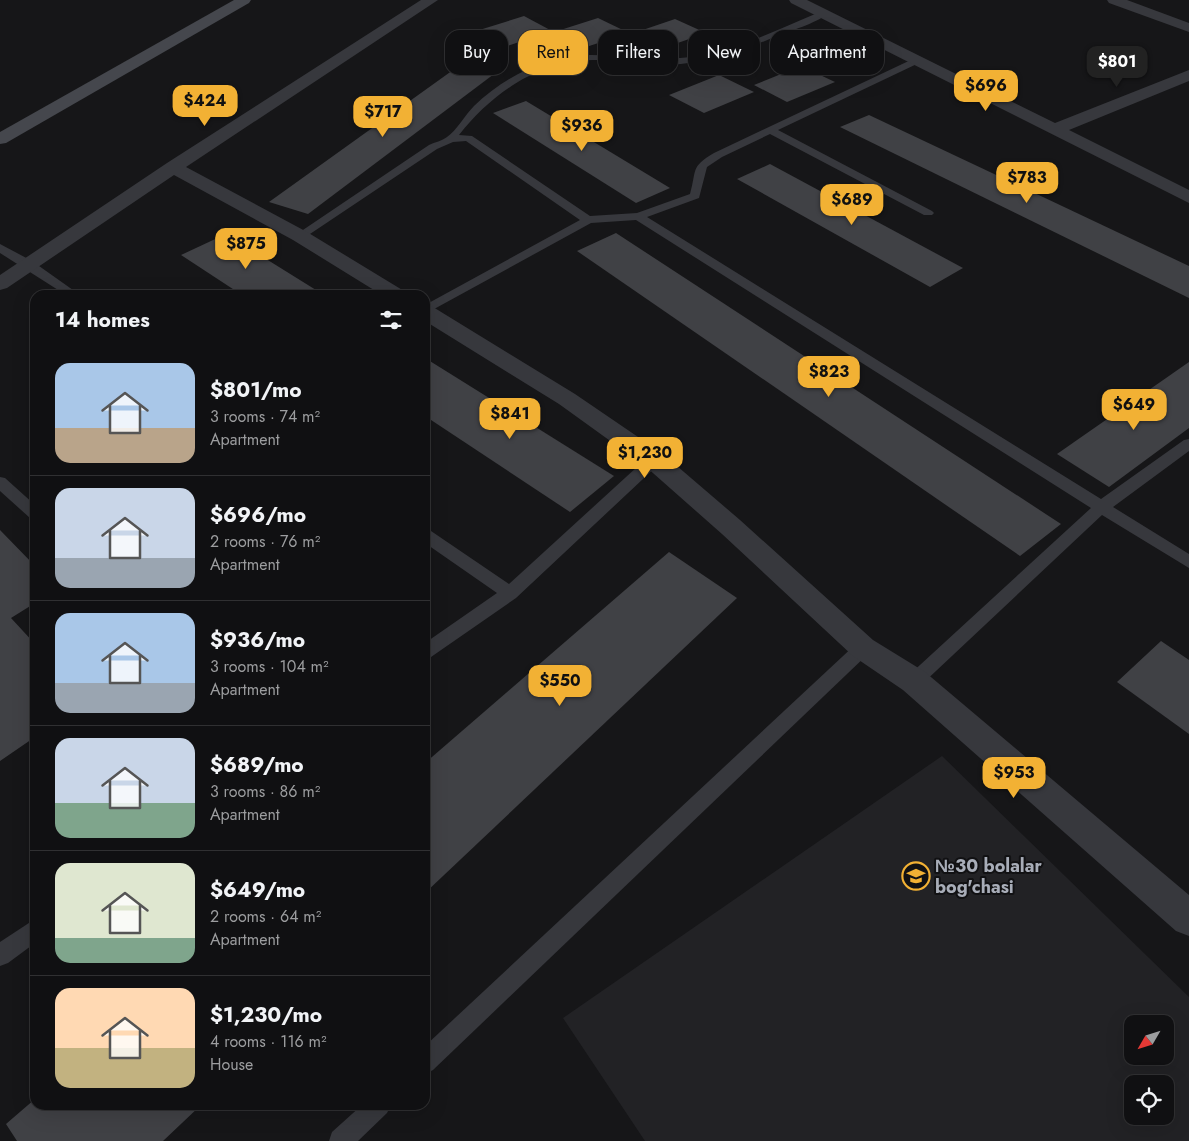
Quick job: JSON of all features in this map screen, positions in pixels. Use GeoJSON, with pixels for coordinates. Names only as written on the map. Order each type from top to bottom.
{"type":"FeatureCollection","features":[{"type":"Feature","properties":{"kind":"main road"},"geometry":{"type":"LineString","coordinates":[[0,139],[244,0]]}},
{"type":"Feature","properties":{"kind":"street"},"geometry":{"type":"LineString","coordinates":[[0,284],[173,167],[431,0]]}},
{"type":"Feature","properties":{"kind":"street"},"geometry":{"type":"LineString","coordinates":[[796,0],[1189,197]]}},
{"type":"Feature","properties":{"kind":"street"},"geometry":{"type":"LineString","coordinates":[[1114,0],[1189,28]]}},
{"type":"Feature","properties":{"kind":"street"},"geometry":{"type":"LineString","coordinates":[[1056,129],[1189,75]]}},
{"type":"Feature","properties":{"kind":"street"},"geometry":{"type":"LineString","coordinates":[[173,167],[300,236],[389,290]]}},
{"type":"Feature","properties":{"kind":"street"},"geometry":{"type":"LineString","coordinates":[[430,314],[567,399],[654,460],[863,648],[914,681],[1189,918]]}},
{"type":"Feature","properties":{"kind":"lane"},"geometry":{"type":"LineString","coordinates":[[451,139],[464,119],[506,85],[552,62],[568,57],[654,62],[694,60],[722,52],[824,14]]}},
{"type":"Feature","properties":{"kind":"lane"},"geometry":{"type":"LineString","coordinates":[[430,308],[588,220],[638,216],[695,196],[699,186],[697,175],[702,164],[918,60]]}},
{"type":"Feature","properties":{"kind":"lane"},"geometry":{"type":"LineString","coordinates":[[771,131],[928,213]]}},
{"type":"Feature","properties":{"kind":"lane"},"geometry":{"type":"LineString","coordinates":[[300,236],[433,147],[451,139],[468,138],[588,220]]}},
{"type":"Feature","properties":{"kind":"lane"},"geometry":{"type":"LineString","coordinates":[[638,216],[1189,562]]}},
{"type":"Feature","properties":{"kind":"lane"},"geometry":{"type":"LineString","coordinates":[[0,248],[67,290]]}},
{"type":"Feature","properties":{"kind":"lane"},"geometry":{"type":"LineString","coordinates":[[914,681],[1101,507],[1189,444]]}},
{"type":"Feature","properties":{"kind":"lane"},"geometry":{"type":"LineString","coordinates":[[430,649],[510,593],[654,460]]}},
{"type":"Feature","properties":{"kind":"lane"},"geometry":{"type":"LineString","coordinates":[[0,482],[30,509]]}},
{"type":"Feature","properties":{"kind":"lane"},"geometry":{"type":"LineString","coordinates":[[430,538],[510,593]]}},
{"type":"Feature","properties":{"kind":"lane"},"geometry":{"type":"LineString","coordinates":[[430,1057],[863,648]]}},
{"type":"Feature","properties":{"kind":"lane"},"geometry":{"type":"LineString","coordinates":[[0,956],[30,934]]}},
{"type":"Feature","properties":{"kind":"lane"},"geometry":{"type":"LineString","coordinates":[[341,1141],[375,1110]]}},
{"type":"Feature","properties":{"kind":"shaded area","name":"№30 bolalar bog'chasi"},"geometry":{"type":"Polygon","coordinates":[[[942,756],[1189,997],[1189,1141],[645,1141],[563,1018],[942,756]]]}},
{"type":"Feature","properties":{"kind":"building"},"geometry":{"type":"Polygon","coordinates":[[[524,16],[550,30],[518,30],[518,42],[508,46],[508,30],[479,30],[524,16]]]}},
{"type":"Feature","properties":{"kind":"building"},"geometry":{"type":"Polygon","coordinates":[[[598,18],[623,30],[598,30],[598,43],[588,46],[588,30],[560,30],[598,18]]]}},
{"type":"Feature","properties":{"kind":"building"},"geometry":{"type":"Polygon","coordinates":[[[675,19],[699,30],[688,30],[688,39],[678,43],[678,30],[643,30],[675,19]]]}},
{"type":"Feature","properties":{"kind":"building"},"geometry":{"type":"Polygon","coordinates":[[[446,75],[493,75],[308,214],[269,202],[446,75]]]}},
{"type":"Feature","properties":{"kind":"building"},"geometry":{"type":"Polygon","coordinates":[[[719,75],[754,92],[704,113],[669,95],[719,75]]]}},
{"type":"Feature","properties":{"kind":"building"},"geometry":{"type":"Polygon","coordinates":[[[779,75],[820,75],[835,82],[787,102],[754,85],[779,75]]]}},
{"type":"Feature","properties":{"kind":"building"},"geometry":{"type":"Polygon","coordinates":[[[526,101],[670,188],[636,203],[493,113],[526,101]]]}},
{"type":"Feature","properties":{"kind":"building"},"geometry":{"type":"Polygon","coordinates":[[[869,115],[1189,266],[1189,298],[840,127],[869,115]]]}},
{"type":"Feature","properties":{"kind":"building"},"geometry":{"type":"Polygon","coordinates":[[[770,164],[963,268],[930,287],[737,179],[770,164]]]}},
{"type":"Feature","properties":{"kind":"building"},"geometry":{"type":"Polygon","coordinates":[[[616,233],[1061,524],[1020,556],[577,251],[616,233]]]}},
{"type":"Feature","properties":{"kind":"building"},"geometry":{"type":"Polygon","coordinates":[[[226,234],[316,290],[234,290],[181,255],[226,234]]]}},
{"type":"Feature","properties":{"kind":"building"},"geometry":{"type":"Polygon","coordinates":[[[430,361],[614,476],[570,512],[430,419],[430,361]]]}},
{"type":"Feature","properties":{"kind":"building"},"geometry":{"type":"Polygon","coordinates":[[[1189,362],[1189,428],[1109,487],[1057,454],[1189,362]]]}},
{"type":"Feature","properties":{"kind":"building"},"geometry":{"type":"Polygon","coordinates":[[[0,530],[30,561],[30,606],[11,618],[30,639],[30,740],[0,761],[0,530]]]}},
{"type":"Feature","properties":{"kind":"building"},"geometry":{"type":"Polygon","coordinates":[[[669,552],[737,598],[430,888],[430,759],[669,552]]]}},
{"type":"Feature","properties":{"kind":"building"},"geometry":{"type":"Polygon","coordinates":[[[1161,641],[1189,660],[1189,734],[1117,682],[1161,641]]]}},
{"type":"Feature","properties":{"kind":"building"},"geometry":{"type":"Polygon","coordinates":[[[30,1103],[30,1110],[196,1110],[163,1141],[17,1141],[6,1124],[30,1103]]]}},
{"type":"Feature","properties":{"kind":"place","name":"№30 bolalar bog'chasi"},"geometry":{"type":"Point","coordinates":[916,876]}}]}
